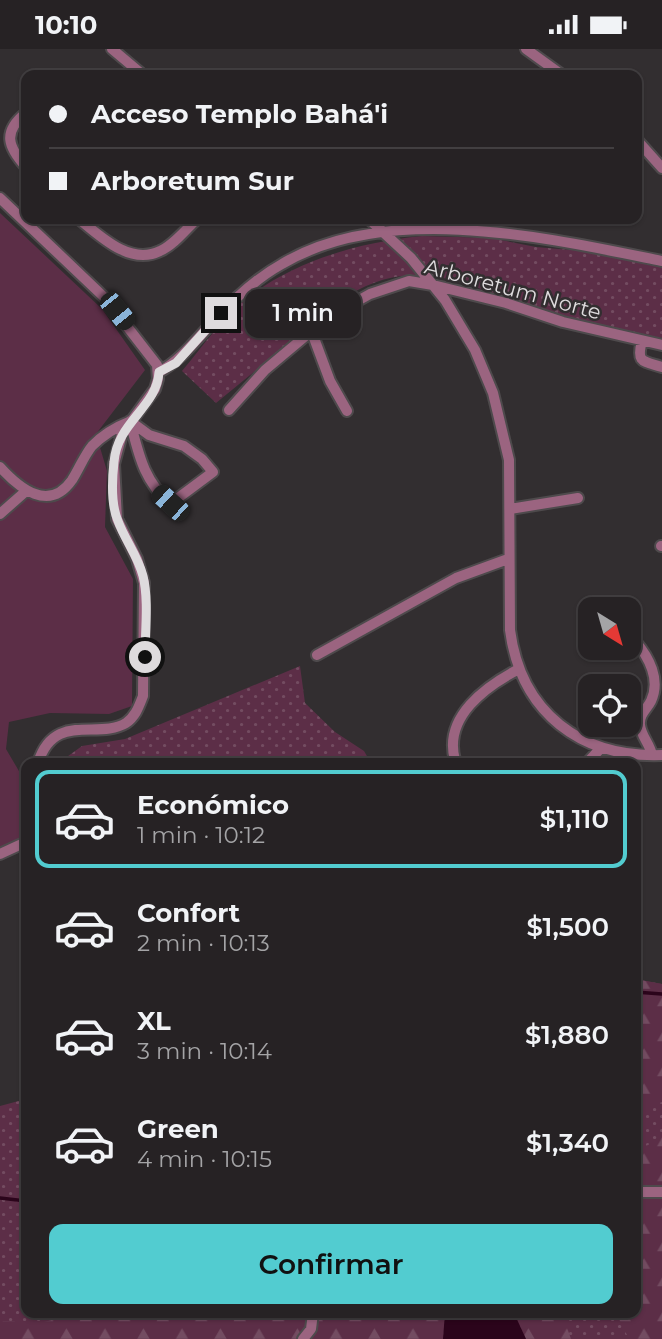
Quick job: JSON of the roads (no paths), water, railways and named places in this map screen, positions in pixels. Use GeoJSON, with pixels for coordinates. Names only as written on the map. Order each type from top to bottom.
{"type":"FeatureCollection","features":[{"type":"Feature","properties":{"kind":"street"},"geometry":{"type":"LineString","coordinates":[[112,49],[137,70]]}},
{"type":"Feature","properties":{"kind":"street"},"geometry":{"type":"LineString","coordinates":[[526,49],[555,70]]}},
{"type":"Feature","properties":{"kind":"street"},"geometry":{"type":"LineString","coordinates":[[21,117],[10,132],[10,145],[21,162]]}},
{"type":"Feature","properties":{"kind":"street"},"geometry":{"type":"LineString","coordinates":[[642,145],[662,168]]}},
{"type":"Feature","properties":{"kind":"street"},"geometry":{"type":"LineString","coordinates":[[0,198],[21,218]]}},
{"type":"Feature","properties":{"kind":"street"},"geometry":{"type":"LineString","coordinates":[[27,224],[105,298],[148,352],[159,372],[155,389],[122,434],[115,456],[114,500],[117,519],[144,583],[143,696],[139,708],[127,722],[66,732],[46,747],[40,758]]}},
{"type":"Feature","properties":{"kind":"street"},"geometry":{"type":"LineString","coordinates":[[85,224],[110,245],[144,256],[161,251],[191,224]]}},
{"type":"Feature","properties":{"kind":"street"},"geometry":{"type":"LineString","coordinates":[[374,224],[411,258],[433,285],[466,333],[493,393],[509,460],[510,630],[519,669],[531,692],[550,716],[573,735],[600,748],[630,755],[659,755]]}},
{"type":"Feature","properties":{"kind":"street"},"geometry":{"type":"LineString","coordinates":[[159,372],[176,363],[249,286],[281,264],[327,244],[382,232],[473,230],[515,234],[662,261]]}},
{"type":"Feature","properties":{"kind":"street","name":"Arboretum Norte"},"geometry":{"type":"LineString","coordinates":[[229,410],[265,370],[311,330],[349,305],[388,287],[409,281],[506,303],[563,322],[662,345]]}},
{"type":"Feature","properties":{"kind":"street"},"geometry":{"type":"LineString","coordinates":[[311,330],[330,381],[347,411]]}},
{"type":"Feature","properties":{"kind":"street"},"geometry":{"type":"LineString","coordinates":[[642,341],[638,354],[643,362],[662,367]]}},
{"type":"Feature","properties":{"kind":"street"},"geometry":{"type":"LineString","coordinates":[[130,421],[149,435],[184,446],[213,471],[170,503],[156,491],[148,479],[130,421]]}},
{"type":"Feature","properties":{"kind":"street"},"geometry":{"type":"LineString","coordinates":[[0,467],[26,491],[46,496],[62,491],[94,445],[130,421]]}},
{"type":"Feature","properties":{"kind":"street"},"geometry":{"type":"LineString","coordinates":[[0,514],[26,491]]}},
{"type":"Feature","properties":{"kind":"street"},"geometry":{"type":"LineString","coordinates":[[510,509],[578,498]]}},
{"type":"Feature","properties":{"kind":"street"},"geometry":{"type":"LineString","coordinates":[[317,655],[456,577],[508,559]]}},
{"type":"Feature","properties":{"kind":"street"},"geometry":{"type":"LineString","coordinates":[[641,648],[648,657],[655,680],[652,699],[642,714],[640,725],[659,755]]}},
{"type":"Feature","properties":{"kind":"street"},"geometry":{"type":"LineString","coordinates":[[455,758],[453,736],[462,715],[485,691],[519,669]]}},
{"type":"Feature","properties":{"kind":"street"},"geometry":{"type":"LineString","coordinates":[[591,758],[600,748]]}},
{"type":"Feature","properties":{"kind":"street"},"geometry":{"type":"LineString","coordinates":[[0,854],[21,844]]}},
{"type":"Feature","properties":{"kind":"street"},"geometry":{"type":"LineString","coordinates":[[641,1192],[662,1192]]}},
{"type":"Feature","properties":{"kind":"street"},"geometry":{"type":"LineString","coordinates":[[303,1339],[311,1329],[312,1318]]}},
{"type":"Feature","properties":{"kind":"waterway"},"geometry":{"type":"LineString","coordinates":[[641,992],[662,994]]}},
{"type":"Feature","properties":{"kind":"waterway"},"geometry":{"type":"LineString","coordinates":[[0,1198],[21,1200]]}}]}
